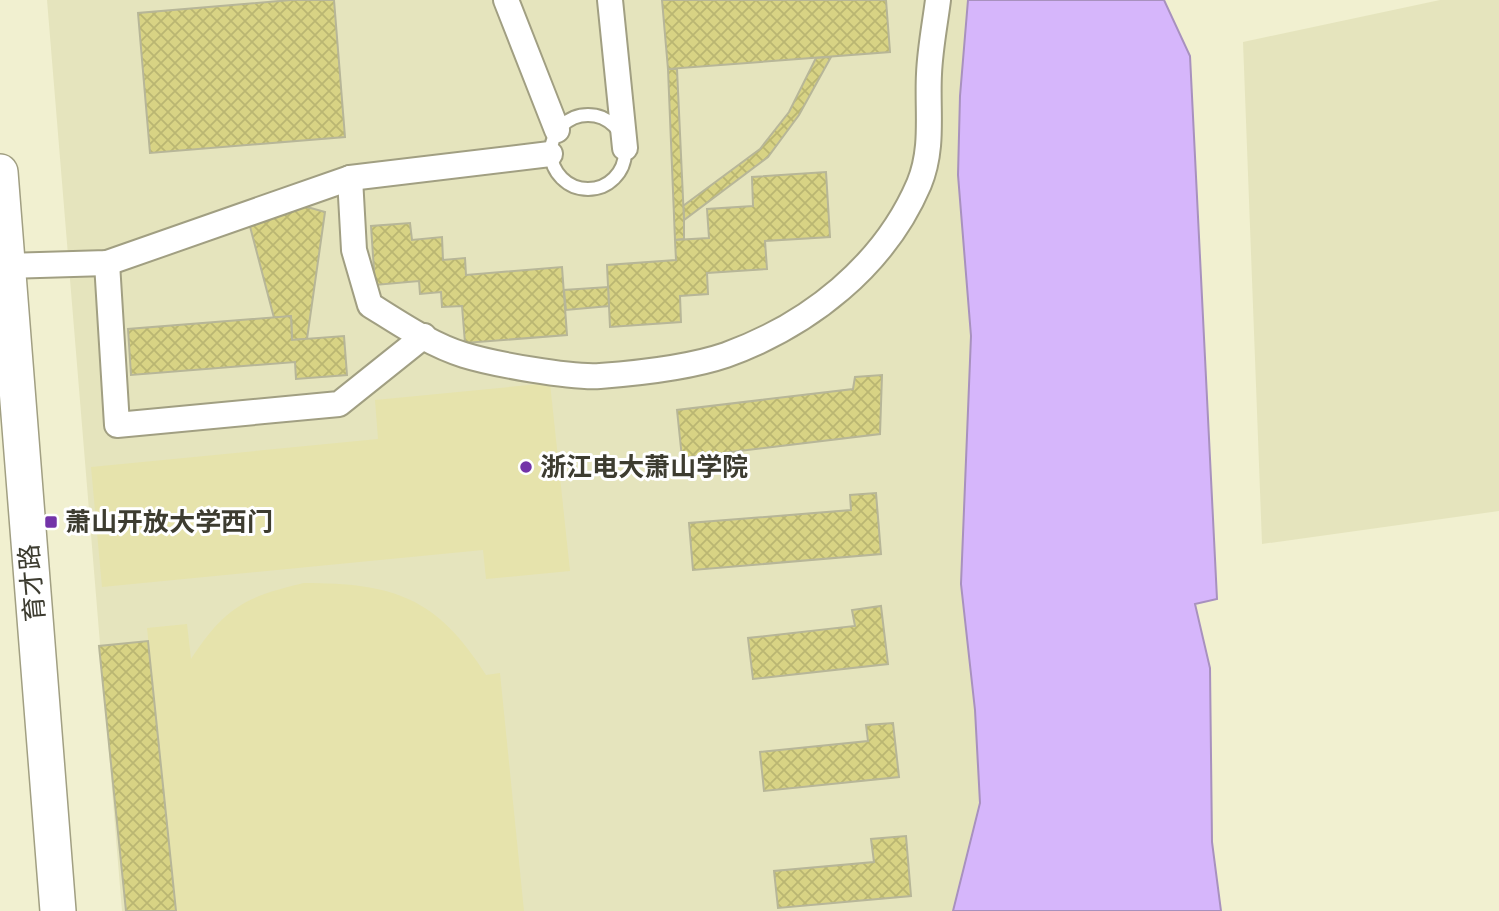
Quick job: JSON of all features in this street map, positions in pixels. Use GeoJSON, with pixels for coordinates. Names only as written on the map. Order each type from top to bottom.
{"type":"FeatureCollection","features":[{"type":"Feature","properties":{"kind":"main road","name":"育才路"},"geometry":{"type":"LineString","coordinates":[[0,172],[58,911]]}},
{"type":"Feature","properties":{"kind":"street"},"geometry":{"type":"LineString","coordinates":[[506,0],[557,130]]}},
{"type":"Feature","properties":{"kind":"street"},"geometry":{"type":"LineString","coordinates":[[610,0],[625,148]]}},
{"type":"Feature","properties":{"kind":"street"},"geometry":{"type":"LineString","coordinates":[[350,178],[354,250],[370,305],[462,355],[512,366],[598,377],[725,355],[782,327],[827,300],[857,277],[890,237],[920,182],[930,136],[929,73],[938,0]]}},
{"type":"Feature","properties":{"kind":"street"},"geometry":{"type":"LineString","coordinates":[[6,266],[107,263],[350,178],[550,154]]}},
{"type":"Feature","properties":{"kind":"street"},"geometry":{"type":"LineString","coordinates":[[107,263],[117,425],[339,404],[424,336]]}},
{"type":"Feature","properties":{"kind":"lane"},"geometry":{"type":"LineString","coordinates":[[578,116],[604,118],[622,136],[625,148],[620,171],[612,180],[591,189],[568,184],[559,176],[550,154],[557,130],[578,116]]}},
{"type":"Feature","properties":{"kind":"shaded area","name":"浙江电大萧山学院"},"geometry":{"type":"Polygon","coordinates":[[[47,0],[968,0],[960,96],[958,175],[971,336],[961,584],[975,710],[980,803],[953,911],[122,911],[47,0]]]}},
{"type":"Feature","properties":{"kind":"shaded area"},"geometry":{"type":"Polygon","coordinates":[[[968,0],[1164,0],[1190,56],[1217,599],[1195,604],[1210,668],[1212,842],[1221,911],[953,911],[980,803],[975,710],[961,584],[971,336],[958,175],[960,96],[968,0]]]}},
{"type":"Feature","properties":{"kind":"shaded area"},"geometry":{"type":"Polygon","coordinates":[[[1440,0],[1499,0],[1499,511],[1262,544],[1243,42],[1440,0]]]}},
{"type":"Feature","properties":{"kind":"shaded area"},"geometry":{"type":"Polygon","coordinates":[[[550,383],[570,571],[486,579],[483,550],[102,587],[91,467],[378,439],[375,400],[550,383]]]}},
{"type":"Feature","properties":{"kind":"shaded area"},"geometry":{"type":"Polygon","coordinates":[[[304,583],[363,586],[410,600],[449,628],[486,675],[500,673],[524,911],[176,911],[147,628],[187,624],[191,659],[215,627],[238,607],[266,593],[304,583]]]}},
{"type":"Feature","properties":{"kind":"building"},"geometry":{"type":"Polygon","coordinates":[[[291,0],[334,0],[345,137],[150,153],[138,13],[291,0]]]}},
{"type":"Feature","properties":{"kind":"building"},"geometry":{"type":"Polygon","coordinates":[[[662,0],[886,0],[890,52],[668,69],[662,0]]]}},
{"type":"Feature","properties":{"kind":"building"},"geometry":{"type":"Polygon","coordinates":[[[831,57],[799,115],[768,157],[684,220],[683,206],[760,149],[789,112],[816,58],[831,57]]]}},
{"type":"Feature","properties":{"kind":"building"},"geometry":{"type":"Polygon","coordinates":[[[668,69],[677,69],[684,220],[684,239],[675,240],[668,69]]]}},
{"type":"Feature","properties":{"kind":"building"},"geometry":{"type":"Polygon","coordinates":[[[826,172],[830,237],[765,241],[767,269],[707,273],[708,294],[680,296],[681,322],[610,327],[607,265],[676,260],[675,240],[709,238],[707,209],[753,206],[752,177],[826,172]]]}},
{"type":"Feature","properties":{"kind":"building"},"geometry":{"type":"Polygon","coordinates":[[[300,205],[325,212],[307,339],[292,340],[291,316],[274,318],[247,215],[300,205]]]}},
{"type":"Feature","properties":{"kind":"building"},"geometry":{"type":"Polygon","coordinates":[[[410,223],[412,240],[442,237],[443,260],[465,258],[466,275],[562,267],[567,335],[465,343],[462,306],[442,307],[441,292],[420,294],[419,281],[375,285],[371,226],[410,223]]]}},
{"type":"Feature","properties":{"kind":"building"},"geometry":{"type":"Polygon","coordinates":[[[608,287],[609,306],[566,310],[564,290],[608,287]]]}},
{"type":"Feature","properties":{"kind":"building"},"geometry":{"type":"Polygon","coordinates":[[[291,316],[292,340],[344,336],[347,375],[296,379],[295,362],[131,375],[128,329],[291,316]]]}},
{"type":"Feature","properties":{"kind":"building"},"geometry":{"type":"Polygon","coordinates":[[[882,375],[880,434],[682,458],[677,410],[853,389],[855,377],[882,375]]]}},
{"type":"Feature","properties":{"kind":"building"},"geometry":{"type":"Polygon","coordinates":[[[876,493],[881,554],[693,570],[689,523],[851,510],[850,495],[876,493]]]}},
{"type":"Feature","properties":{"kind":"building"},"geometry":{"type":"Polygon","coordinates":[[[881,606],[888,664],[753,679],[748,638],[855,626],[852,610],[881,606]]]}},
{"type":"Feature","properties":{"kind":"building"},"geometry":{"type":"Polygon","coordinates":[[[148,641],[176,911],[126,911],[99,646],[148,641]]]}},
{"type":"Feature","properties":{"kind":"building"},"geometry":{"type":"Polygon","coordinates":[[[893,723],[899,777],[764,791],[760,752],[868,741],[866,725],[893,723]]]}},
{"type":"Feature","properties":{"kind":"building"},"geometry":{"type":"Polygon","coordinates":[[[906,836],[911,896],[778,908],[774,871],[874,862],[871,839],[906,836]]]}},
{"type":"Feature","properties":{"kind":"place","name":"浙江电大萧山学院"},"geometry":{"type":"Point","coordinates":[526,467]}},
{"type":"Feature","properties":{"kind":"place","name":"萧山开放大学西门"},"geometry":{"type":"Point","coordinates":[51,522]}}]}
